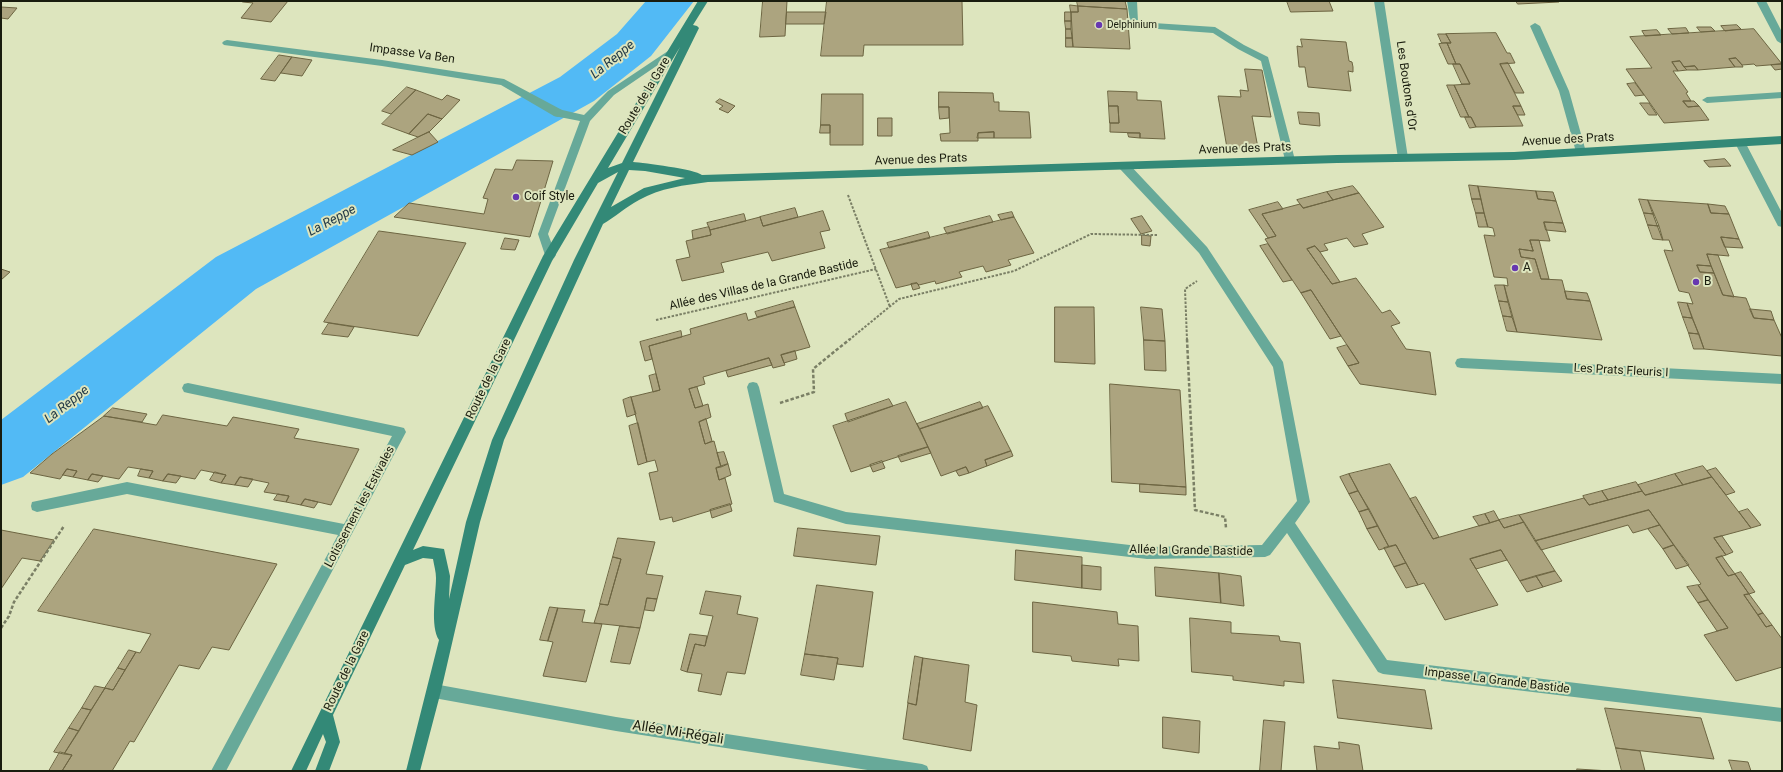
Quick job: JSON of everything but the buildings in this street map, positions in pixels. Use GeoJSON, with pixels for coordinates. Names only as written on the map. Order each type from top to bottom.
{"type":"FeatureCollection","features":[{"type":"Feature","properties":{"kind":"main road","name":"Route de la Gare"},"geometry":{"type":"LineString","coordinates":[[298,771],[550,255],[703,1]]}},
{"type":"Feature","properties":{"kind":"main road","name":"Route de la Gare"},"geometry":{"type":"LineString","coordinates":[[413,771],[434,691],[473,522],[498,440],[600,221],[707,1]]}},
{"type":"Feature","properties":{"kind":"main road","name":"Avenue des Prats"},"geometry":{"type":"LineString","coordinates":[[600,221],[625,203],[647,192],[674,183],[708,178],[1290,160],[1514,156],[1782,140]]}},
{"type":"Feature","properties":{"kind":"main road","name":"Avenue des Prats"},"geometry":{"type":"LineString","coordinates":[[594,181],[617,168],[627,166],[644,167],[708,178]]}},
{"type":"Feature","properties":{"kind":"main road"},"geometry":{"type":"LineString","coordinates":[[401,560],[424,552],[439,554],[443,576],[441,612],[444,648]]}},
{"type":"Feature","properties":{"kind":"main road"},"geometry":{"type":"LineString","coordinates":[[322,771],[333,742],[325,714]]}},
{"type":"Feature","properties":{"kind":"street"},"geometry":{"type":"LineString","coordinates":[[1132,1],[1134,25],[1215,30],[1241,47],[1265,59],[1290,160]]}},
{"type":"Feature","properties":{"kind":"street","name":"Les Boutons d'Or"},"geometry":{"type":"LineString","coordinates":[[1379,1],[1383,19],[1403,158]]}},
{"type":"Feature","properties":{"kind":"street"},"geometry":{"type":"LineString","coordinates":[[1761,1],[1782,41]]}},
{"type":"Feature","properties":{"kind":"street"},"geometry":{"type":"LineString","coordinates":[[1535,26],[1564,91],[1581,152]]}},
{"type":"Feature","properties":{"kind":"street","name":"Impasse Va Ben"},"geometry":{"type":"LineString","coordinates":[[227,43],[382,62],[504,82],[558,113],[586,119]]}},
{"type":"Feature","properties":{"kind":"street"},"geometry":{"type":"LineString","coordinates":[[550,255],[543,234],[586,119],[611,93],[672,52]]}},
{"type":"Feature","properties":{"kind":"street"},"geometry":{"type":"LineString","coordinates":[[1707,100],[1782,95]]}},
{"type":"Feature","properties":{"kind":"street"},"geometry":{"type":"LineString","coordinates":[[1740,143],[1782,223]]}},
{"type":"Feature","properties":{"kind":"street","name":"Allée la Grande Bastide"},"geometry":{"type":"LineString","coordinates":[[753,387],[779,498],[846,518],[1147,553],[1266,551],[1304,502],[1279,366],[1203,250],[1124,166]]}},
{"type":"Feature","properties":{"kind":"street","name":"Les Prats Fleuris I"},"geometry":{"type":"LineString","coordinates":[[1461,363],[1782,379]]}},
{"type":"Feature","properties":{"kind":"street","name":"Lotissement les Estivales"},"geometry":{"type":"LineString","coordinates":[[188,388],[400,432],[218,771]]}},
{"type":"Feature","properties":{"kind":"street"},"geometry":{"type":"LineString","coordinates":[[36,506],[127,488],[347,531]]}},
{"type":"Feature","properties":{"kind":"street","name":"Impasse La Grande Bastide"},"geometry":{"type":"LineString","coordinates":[[1288,523],[1383,667],[1782,715]]}},
{"type":"Feature","properties":{"kind":"street","name":"Allée Mi-Régali"},"geometry":{"type":"LineString","coordinates":[[434,691],[616,724],[922,771]]}},
{"type":"Feature","properties":{"kind":"path"},"geometry":{"type":"LineString","coordinates":[[841,175],[890,307]]}},
{"type":"Feature","properties":{"kind":"path"},"geometry":{"type":"LineString","coordinates":[[759,410],[814,392],[813,369],[899,299],[1014,271],[1091,234],[1160,235],[1181,227]]}},
{"type":"Feature","properties":{"kind":"path"},"geometry":{"type":"LineString","coordinates":[[1215,268],[1185,289],[1195,510],[1225,517],[1228,552]]}},
{"type":"Feature","properties":{"kind":"path","name":"Allée des Villas de la Grande Bastide"},"geometry":{"type":"LineString","coordinates":[[656,320],[876,269]]}},
{"type":"Feature","properties":{"kind":"path"},"geometry":{"type":"LineString","coordinates":[[1,628],[9,616],[14,602],[83,497]]}},
{"type":"Feature","properties":{"kind":"waterway","name":"La Reppe"},"geometry":{"type":"LineString","coordinates":[[1,457],[236,273],[577,89],[634,45],[671,1]]}},
{"type":"Feature","properties":{"kind":"place","name":"Delphinium"},"geometry":{"type":"Point","coordinates":[1099,25]}},
{"type":"Feature","properties":{"kind":"place","name":"Coif Style"},"geometry":{"type":"Point","coordinates":[516,197]}},
{"type":"Feature","properties":{"kind":"place","name":"A"},"geometry":{"type":"Point","coordinates":[1515,268]}},
{"type":"Feature","properties":{"kind":"place","name":"B"},"geometry":{"type":"Point","coordinates":[1696,282]}}]}
